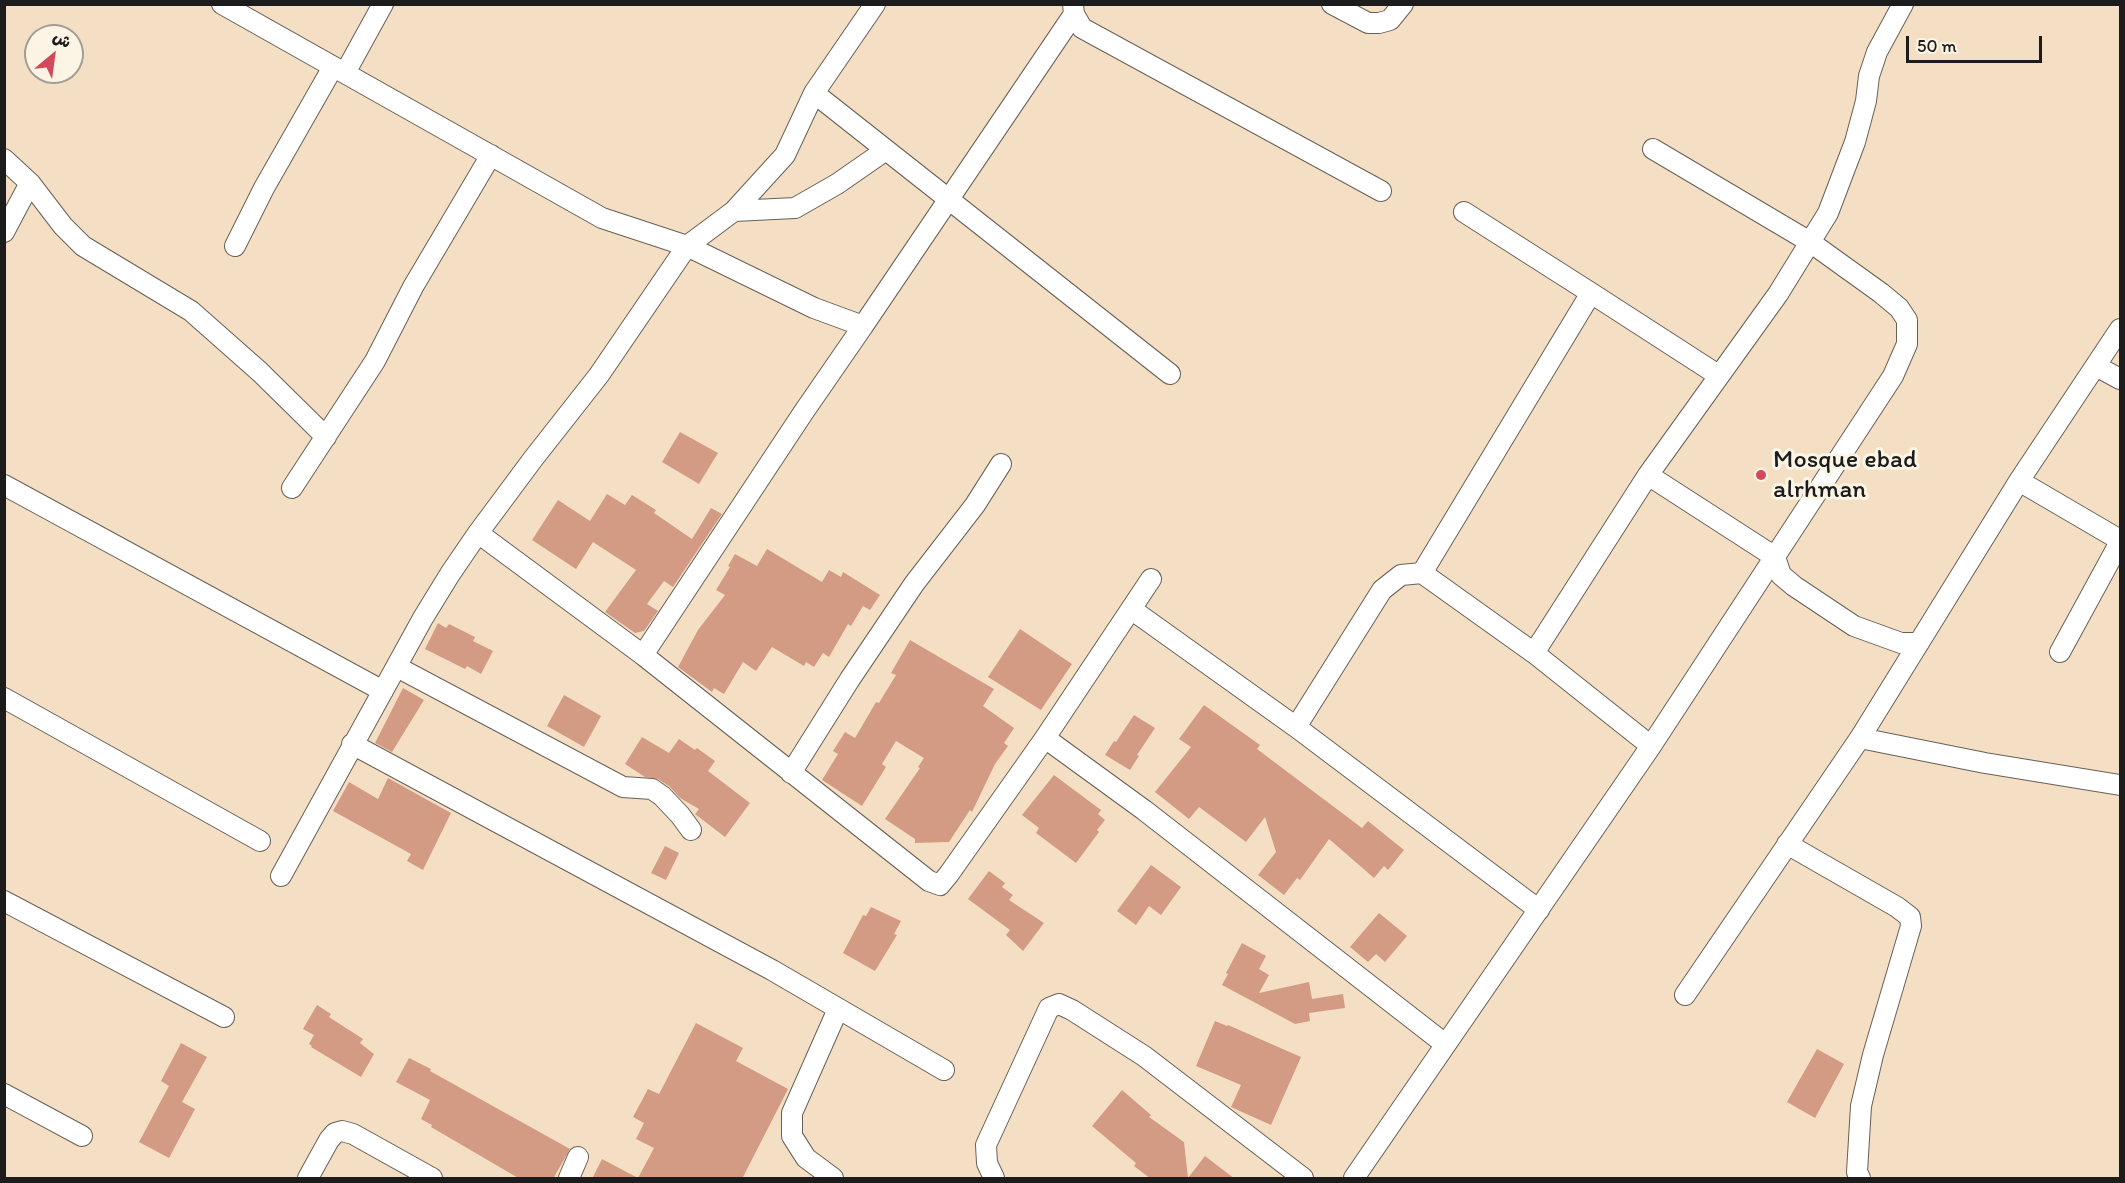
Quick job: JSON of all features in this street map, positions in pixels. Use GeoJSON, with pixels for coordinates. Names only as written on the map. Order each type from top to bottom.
{"type":"FeatureCollection","features":[{"type":"Feature","properties":{"kind":"street"},"geometry":{"type":"LineString","coordinates":[[222,4],[602,218],[687,246],[814,308],[863,326]]}},
{"type":"Feature","properties":{"kind":"street"},"geometry":{"type":"LineString","coordinates":[[235,246],[264,188],[383,4]]}},
{"type":"Feature","properties":{"kind":"street"},"geometry":{"type":"LineString","coordinates":[[281,876],[352,744],[450,573],[532,459],[599,375],[687,246],[734,211],[785,155],[814,93],[874,4]]}},
{"type":"Feature","properties":{"kind":"street"},"geometry":{"type":"LineString","coordinates":[[1332,4],[1368,23],[1390,20],[1403,4]]}},
{"type":"Feature","properties":{"kind":"street"},"geometry":{"type":"LineString","coordinates":[[1534,653],[1648,475],[1778,294],[1828,213],[1844,176],[1855,142],[1866,100],[1869,76],[1877,52],[1903,4]]}},
{"type":"Feature","properties":{"kind":"street"},"geometry":{"type":"LineString","coordinates":[[1074,9],[1082,28],[1381,191]]}},
{"type":"Feature","properties":{"kind":"street"},"geometry":{"type":"LineString","coordinates":[[643,655],[1074,9]]}},
{"type":"Feature","properties":{"kind":"street"},"geometry":{"type":"LineString","coordinates":[[814,93],[1170,374]]}},
{"type":"Feature","properties":{"kind":"street"},"geometry":{"type":"LineString","coordinates":[[1354,1179],[1651,746],[1893,376],[1907,344],[1907,320],[1899,309],[1810,242],[1653,149]]}},
{"type":"Feature","properties":{"kind":"street"},"geometry":{"type":"LineString","coordinates":[[734,211],[795,208],[837,184],[886,150]]}},
{"type":"Feature","properties":{"kind":"street"},"geometry":{"type":"LineString","coordinates":[[292,488],[375,361],[413,287],[492,155]]}},
{"type":"Feature","properties":{"kind":"street"},"geometry":{"type":"LineString","coordinates":[[4,159],[30,183],[63,226],[83,246],[191,311],[260,372],[327,437]]}},
{"type":"Feature","properties":{"kind":"street"},"geometry":{"type":"LineString","coordinates":[[4,232],[30,183]]}},
{"type":"Feature","properties":{"kind":"street"},"geometry":{"type":"LineString","coordinates":[[1464,213],[1718,375]]}},
{"type":"Feature","properties":{"kind":"street"},"geometry":{"type":"LineString","coordinates":[[1422,573],[1591,293]]}},
{"type":"Feature","properties":{"kind":"street"},"geometry":{"type":"LineString","coordinates":[[1685,995],[1860,738],[2019,481],[2121,329]]}},
{"type":"Feature","properties":{"kind":"street"},"geometry":{"type":"LineString","coordinates":[[2096,366],[2121,379]]}},
{"type":"Feature","properties":{"kind":"street"},"geometry":{"type":"LineString","coordinates":[[791,772],[901,603],[975,505],[1002,464]]}},
{"type":"Feature","properties":{"kind":"street"},"geometry":{"type":"LineString","coordinates":[[1648,475],[1775,557],[1781,574],[1794,586],[1854,626],[1901,643],[1919,643]]}},
{"type":"Feature","properties":{"kind":"street"},"geometry":{"type":"LineString","coordinates":[[2019,481],[2121,541],[2060,652]]}},
{"type":"Feature","properties":{"kind":"street"},"geometry":{"type":"LineString","coordinates":[[4,485],[383,691]]}},
{"type":"Feature","properties":{"kind":"street"},"geometry":{"type":"LineString","coordinates":[[478,532],[643,655],[929,881],[940,885],[1045,738],[1151,579]]}},
{"type":"Feature","properties":{"kind":"street"},"geometry":{"type":"LineString","coordinates":[[1296,727],[1382,590],[1401,575],[1422,573],[1534,653],[1651,746]]}},
{"type":"Feature","properties":{"kind":"street"},"geometry":{"type":"LineString","coordinates":[[1131,609],[1296,727],[1539,910]]}},
{"type":"Feature","properties":{"kind":"street"},"geometry":{"type":"LineString","coordinates":[[397,667],[623,787],[652,789],[662,796],[691,830]]}},
{"type":"Feature","properties":{"kind":"street"},"geometry":{"type":"LineString","coordinates":[[4,698],[260,841]]}},
{"type":"Feature","properties":{"kind":"street"},"geometry":{"type":"LineString","coordinates":[[1045,738],[1144,810],[1445,1044]]}},
{"type":"Feature","properties":{"kind":"street"},"geometry":{"type":"LineString","coordinates":[[1860,738],[1984,763],[2121,785]]}},
{"type":"Feature","properties":{"kind":"street"},"geometry":{"type":"LineString","coordinates":[[352,744],[772,970],[944,1070]]}},
{"type":"Feature","properties":{"kind":"street"},"geometry":{"type":"LineString","coordinates":[[1787,844],[1910,917],[1911,926],[1873,1055],[1861,1106],[1857,1172],[1860,1179]]}},
{"type":"Feature","properties":{"kind":"street"},"geometry":{"type":"LineString","coordinates":[[4,901],[224,1017]]}},
{"type":"Feature","properties":{"kind":"street"},"geometry":{"type":"LineString","coordinates":[[994,1179],[987,1163],[986,1146],[1049,1008],[1059,1004],[1144,1056],[1303,1179]]}},
{"type":"Feature","properties":{"kind":"street"},"geometry":{"type":"LineString","coordinates":[[833,1179],[806,1158],[792,1136],[792,1113],[838,1009]]}},
{"type":"Feature","properties":{"kind":"street"},"geometry":{"type":"LineString","coordinates":[[4,1094],[82,1136]]}},
{"type":"Feature","properties":{"kind":"street"},"geometry":{"type":"LineString","coordinates":[[308,1179],[329,1140],[335,1133],[342,1131],[353,1134],[432,1179]]}},
{"type":"Feature","properties":{"kind":"street"},"geometry":{"type":"LineString","coordinates":[[569,1179],[578,1157]]}},
{"type":"Feature","properties":{"kind":"building"},"geometry":{"type":"Polygon","coordinates":[[[680,432],[718,453],[699,484],[662,462],[680,432]]]}},
{"type":"Feature","properties":{"kind":"building"},"geometry":{"type":"Polygon","coordinates":[[[607,494],[625,505],[632,495],[656,510],[654,513],[692,539],[711,508],[722,514],[673,587],[664,581],[647,604],[658,611],[644,631],[635,633],[605,612],[636,570],[593,542],[576,569],[532,540],[558,500],[590,521],[607,494]]]}},
{"type":"Feature","properties":{"kind":"building"},"geometry":{"type":"Polygon","coordinates":[[[767,549],[822,582],[829,570],[841,577],[843,572],[880,595],[870,610],[863,606],[851,626],[848,624],[829,657],[823,653],[814,667],[806,662],[804,666],[772,647],[756,671],[743,662],[724,694],[714,688],[712,692],[678,667],[698,630],[725,595],[716,590],[735,554],[757,566],[767,549]]]}},
{"type":"Feature","properties":{"kind":"building"},"geometry":{"type":"Polygon","coordinates":[[[438,623],[446,628],[449,624],[475,637],[473,641],[493,651],[481,674],[467,666],[465,669],[425,649],[438,623]]]}},
{"type":"Feature","properties":{"kind":"building"},"geometry":{"type":"Polygon","coordinates":[[[1020,629],[1072,664],[1041,710],[988,677],[1020,629]]]}},
{"type":"Feature","properties":{"kind":"building"},"geometry":{"type":"Polygon","coordinates":[[[910,640],[994,689],[983,706],[1014,728],[1004,743],[1008,746],[995,764],[972,812],[970,810],[949,842],[915,843],[915,839],[885,819],[920,768],[918,767],[924,758],[896,741],[882,764],[886,767],[862,806],[822,780],[838,754],[833,751],[845,732],[855,738],[876,702],[879,703],[896,675],[891,673],[910,640]]]}},
{"type":"Feature","properties":{"kind":"building"},"geometry":{"type":"Polygon","coordinates":[[[403,688],[424,700],[392,752],[375,743],[403,688]]]}},
{"type":"Feature","properties":{"kind":"building"},"geometry":{"type":"Polygon","coordinates":[[[564,695],[601,716],[584,747],[547,726],[564,695]]]}},
{"type":"Feature","properties":{"kind":"building"},"geometry":{"type":"Polygon","coordinates":[[[1204,705],[1260,745],[1257,749],[1362,828],[1368,821],[1404,850],[1388,870],[1384,866],[1374,878],[1329,839],[1300,880],[1297,878],[1284,895],[1258,875],[1276,852],[1265,817],[1246,842],[1199,807],[1189,819],[1155,792],[1191,747],[1179,739],[1204,705]]]}},
{"type":"Feature","properties":{"kind":"building"},"geometry":{"type":"Polygon","coordinates":[[[1134,715],[1155,728],[1130,770],[1105,755],[1134,715]]]}},
{"type":"Feature","properties":{"kind":"building"},"geometry":{"type":"Polygon","coordinates":[[[642,737],[669,753],[679,739],[695,750],[697,748],[715,761],[708,771],[750,803],[725,837],[695,814],[699,809],[680,798],[669,786],[658,779],[645,777],[625,764],[642,737]]]}},
{"type":"Feature","properties":{"kind":"building"},"geometry":{"type":"Polygon","coordinates":[[[1054,775],[1101,810],[1098,814],[1105,820],[1076,863],[1036,833],[1039,828],[1022,815],[1054,775]]]}},
{"type":"Feature","properties":{"kind":"building"},"geometry":{"type":"Polygon","coordinates":[[[388,778],[451,813],[423,870],[407,861],[411,854],[333,811],[349,782],[378,799],[388,778]]]}},
{"type":"Feature","properties":{"kind":"building"},"geometry":{"type":"Polygon","coordinates":[[[665,846],[679,853],[666,880],[651,873],[665,846]]]}},
{"type":"Feature","properties":{"kind":"building"},"geometry":{"type":"Polygon","coordinates":[[[1151,865],[1181,887],[1161,915],[1149,906],[1136,925],[1117,911],[1151,865]]]}},
{"type":"Feature","properties":{"kind":"building"},"geometry":{"type":"Polygon","coordinates":[[[989,871],[1005,883],[1002,887],[1013,895],[1009,900],[1044,923],[1023,951],[1006,935],[1010,930],[968,899],[989,871]]]}},
{"type":"Feature","properties":{"kind":"building"},"geometry":{"type":"Polygon","coordinates":[[[871,907],[901,921],[894,934],[897,935],[875,971],[843,953],[863,915],[866,916],[871,907]]]}},
{"type":"Feature","properties":{"kind":"building"},"geometry":{"type":"Polygon","coordinates":[[[1379,913],[1407,936],[1385,962],[1376,954],[1368,962],[1350,947],[1379,913]]]}},
{"type":"Feature","properties":{"kind":"building"},"geometry":{"type":"Polygon","coordinates":[[[1242,943],[1266,956],[1259,969],[1269,975],[1259,993],[1309,982],[1312,999],[1343,994],[1345,1008],[1309,1013],[1310,1021],[1295,1024],[1222,985],[1242,943]]]}},
{"type":"Feature","properties":{"kind":"building"},"geometry":{"type":"Polygon","coordinates":[[[317,1005],[331,1014],[329,1017],[363,1039],[360,1043],[374,1054],[361,1077],[309,1044],[314,1035],[303,1029],[317,1005]]]}},
{"type":"Feature","properties":{"kind":"building"},"geometry":{"type":"Polygon","coordinates":[[[1215,1021],[1301,1057],[1271,1125],[1231,1107],[1241,1085],[1196,1066],[1215,1021]]]}},
{"type":"Feature","properties":{"kind":"building"},"geometry":{"type":"Polygon","coordinates":[[[696,1023],[743,1048],[736,1061],[788,1089],[742,1179],[592,1179],[602,1159],[638,1178],[654,1148],[636,1139],[644,1123],[633,1117],[648,1089],[659,1094],[696,1023]]]}},
{"type":"Feature","properties":{"kind":"building"},"geometry":{"type":"Polygon","coordinates":[[[181,1043],[207,1057],[182,1102],[195,1109],[169,1158],[139,1142],[169,1086],[161,1081],[181,1043]]]}},
{"type":"Feature","properties":{"kind":"building"},"geometry":{"type":"Polygon","coordinates":[[[1817,1049],[1844,1064],[1815,1118],[1787,1102],[1817,1049]]]}},
{"type":"Feature","properties":{"kind":"building"},"geometry":{"type":"Polygon","coordinates":[[[409,1058],[570,1149],[553,1179],[520,1179],[421,1119],[430,1100],[396,1082],[409,1058]]]}},
{"type":"Feature","properties":{"kind":"building"},"geometry":{"type":"Polygon","coordinates":[[[1122,1090],[1151,1115],[1149,1117],[1184,1142],[1188,1178],[1205,1156],[1235,1179],[1151,1179],[1134,1166],[1136,1163],[1092,1126],[1122,1090]]]}},
{"type":"Feature","properties":{"kind":"place","name":"Mosque ebad alrhman"},"geometry":{"type":"Point","coordinates":[1761,475]}}]}
